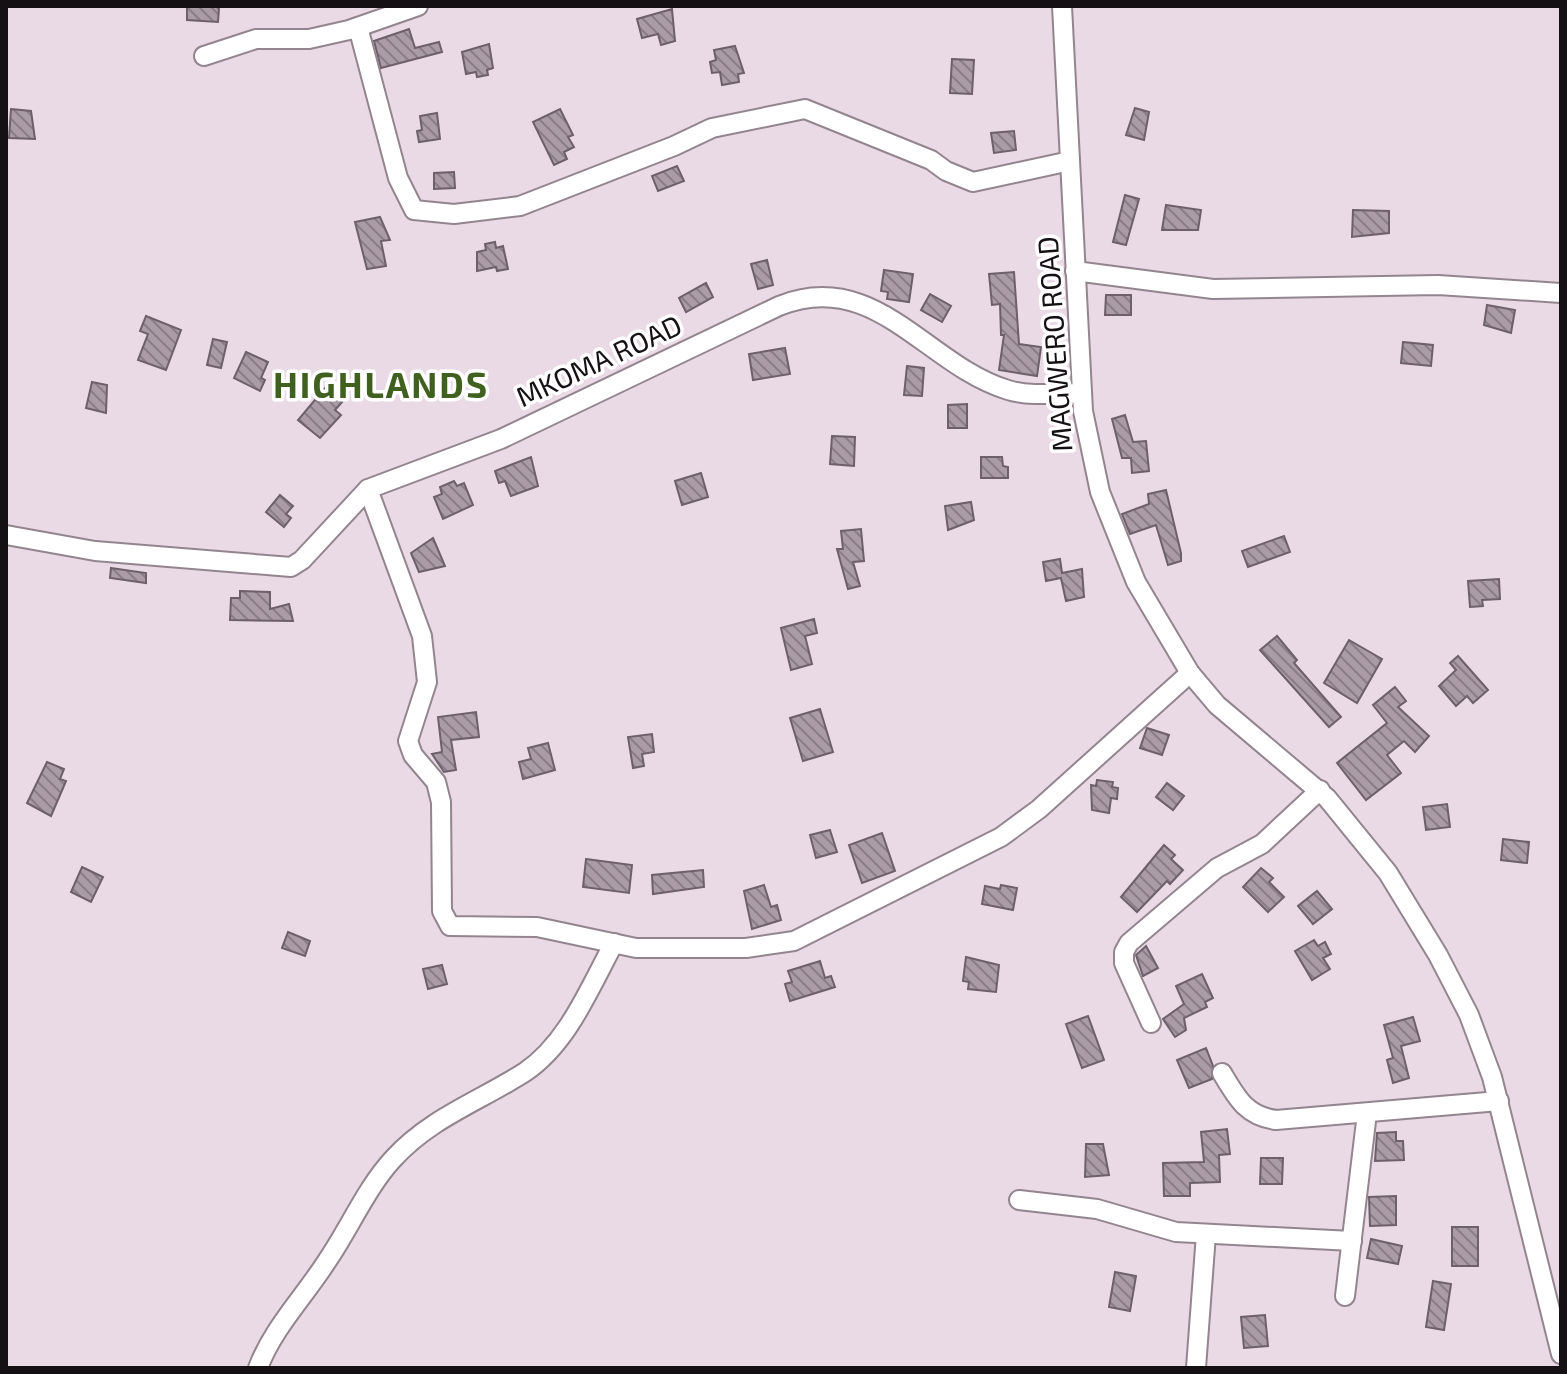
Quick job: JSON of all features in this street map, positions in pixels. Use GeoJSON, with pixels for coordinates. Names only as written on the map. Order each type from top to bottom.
{"type":"FeatureCollection","features":[{"type":"Feature","properties":{"kind":"street"},"geometry":{"type":"LineString","coordinates":[[204,56],[256,39],[309,39],[358,27],[418,6]]}},
{"type":"Feature","properties":{"kind":"street","name":"MAGWERO ROAD"},"geometry":{"type":"LineString","coordinates":[[1062,6],[1082,393],[1093,467],[1111,521],[1136,582],[1190,673],[1217,705],[1320,790],[1381,863],[1424,930],[1469,1015],[1499,1101],[1561,1354]]}},
{"type":"Feature","properties":{"kind":"street"},"geometry":{"type":"LineString","coordinates":[[358,27],[398,178],[414,210],[454,214],[520,206],[712,128],[805,109],[931,160],[946,171],[973,182],[1070,161]]}},
{"type":"Feature","properties":{"kind":"street"},"geometry":{"type":"LineString","coordinates":[[1075,271],[1213,289],[1423,285],[1561,293]]}},
{"type":"Feature","properties":{"kind":"street","name":"MKOMA ROAD"},"geometry":{"type":"LineString","coordinates":[[6,535],[95,551],[291,567],[368,489],[501,439],[779,306],[814,295],[840,297],[906,326],[966,369],[1010,391],[1082,393]]}},
{"type":"Feature","properties":{"kind":"street"},"geometry":{"type":"LineString","coordinates":[[368,489],[422,636],[427,682],[408,741],[413,755],[436,782],[441,802],[442,911],[450,926],[537,927],[636,948],[746,948],[794,941],[1009,832],[1050,800],[1190,673]]}},
{"type":"Feature","properties":{"kind":"street"},"geometry":{"type":"LineString","coordinates":[[1151,1023],[1124,963],[1129,943],[1217,868],[1262,844],[1320,790]]}},
{"type":"Feature","properties":{"kind":"street"},"geometry":{"type":"LineString","coordinates":[[258,1368],[267,1345],[325,1265],[392,1160],[431,1125],[526,1071],[550,1050],[570,1024],[614,943]]}},
{"type":"Feature","properties":{"kind":"street"},"geometry":{"type":"LineString","coordinates":[[1222,1073],[1243,1107],[1259,1118],[1276,1120],[1499,1101]]}},
{"type":"Feature","properties":{"kind":"street"},"geometry":{"type":"LineString","coordinates":[[1345,1296],[1367,1113]]}},
{"type":"Feature","properties":{"kind":"street"},"geometry":{"type":"LineString","coordinates":[[1019,1200],[1097,1209],[1176,1232],[1352,1241]]}},
{"type":"Feature","properties":{"kind":"street"},"geometry":{"type":"LineString","coordinates":[[1196,1368],[1206,1234]]}},
{"type":"Feature","properties":{"kind":"building"},"geometry":{"type":"Polygon","coordinates":[[[187,6],[216,6],[219,9],[218,22],[187,20],[187,6]]]}},
{"type":"Feature","properties":{"kind":"building"},"geometry":{"type":"Polygon","coordinates":[[[672,9],[675,41],[661,45],[658,34],[642,38],[637,19],[672,9]]]}},
{"type":"Feature","properties":{"kind":"building"},"geometry":{"type":"Polygon","coordinates":[[[409,29],[415,48],[439,42],[442,52],[381,68],[374,41],[409,29]]]}},
{"type":"Feature","properties":{"kind":"building"},"geometry":{"type":"Polygon","coordinates":[[[489,44],[493,68],[487,70],[488,75],[477,77],[476,72],[466,74],[462,52],[489,44]]]}},
{"type":"Feature","properties":{"kind":"building"},"geometry":{"type":"Polygon","coordinates":[[[735,46],[744,73],[738,74],[739,82],[722,85],[720,72],[712,73],[710,62],[716,60],[714,50],[735,46]]]}},
{"type":"Feature","properties":{"kind":"building"},"geometry":{"type":"Polygon","coordinates":[[[952,59],[974,60],[972,94],[950,93],[952,59]]]}},
{"type":"Feature","properties":{"kind":"building"},"geometry":{"type":"Polygon","coordinates":[[[1135,108],[1149,112],[1144,140],[1126,135],[1135,108]]]}},
{"type":"Feature","properties":{"kind":"building"},"geometry":{"type":"Polygon","coordinates":[[[11,109],[31,111],[35,139],[9,138],[11,109]]]}},
{"type":"Feature","properties":{"kind":"building"},"geometry":{"type":"Polygon","coordinates":[[[560,109],[573,135],[568,137],[574,147],[564,152],[567,159],[554,165],[533,122],[560,109]]]}},
{"type":"Feature","properties":{"kind":"building"},"geometry":{"type":"Polygon","coordinates":[[[437,113],[440,139],[419,142],[417,131],[422,130],[420,116],[437,113]]]}},
{"type":"Feature","properties":{"kind":"building"},"geometry":{"type":"Polygon","coordinates":[[[1014,131],[1016,150],[994,153],[991,133],[1014,131]]]}},
{"type":"Feature","properties":{"kind":"building"},"geometry":{"type":"Polygon","coordinates":[[[677,166],[684,181],[658,191],[652,176],[677,166]]]}},
{"type":"Feature","properties":{"kind":"building"},"geometry":{"type":"Polygon","coordinates":[[[454,172],[455,188],[434,189],[434,173],[454,172]]]}},
{"type":"Feature","properties":{"kind":"building"},"geometry":{"type":"Polygon","coordinates":[[[1125,195],[1139,199],[1126,245],[1113,242],[1125,195]]]}},
{"type":"Feature","properties":{"kind":"building"},"geometry":{"type":"Polygon","coordinates":[[[1166,205],[1201,210],[1198,230],[1162,230],[1166,205]]]}},
{"type":"Feature","properties":{"kind":"building"},"geometry":{"type":"Polygon","coordinates":[[[1353,210],[1389,211],[1389,233],[1352,237],[1353,210]]]}},
{"type":"Feature","properties":{"kind":"building"},"geometry":{"type":"Polygon","coordinates":[[[380,217],[390,240],[381,241],[386,266],[367,269],[355,222],[380,217]]]}},
{"type":"Feature","properties":{"kind":"building"},"geometry":{"type":"Polygon","coordinates":[[[495,242],[496,248],[503,246],[508,269],[497,271],[496,267],[477,271],[477,252],[486,250],[485,244],[495,242]]]}},
{"type":"Feature","properties":{"kind":"building"},"geometry":{"type":"Polygon","coordinates":[[[767,260],[773,285],[758,289],[751,264],[767,260]]]}},
{"type":"Feature","properties":{"kind":"building"},"geometry":{"type":"Polygon","coordinates":[[[884,270],[913,274],[909,302],[887,299],[888,292],[881,291],[884,270]]]}},
{"type":"Feature","properties":{"kind":"building"},"geometry":{"type":"Polygon","coordinates":[[[1014,272],[1019,344],[1041,347],[1037,376],[999,370],[1004,335],[1001,335],[1000,304],[992,305],[989,274],[1014,272]]]}},
{"type":"Feature","properties":{"kind":"building"},"geometry":{"type":"Polygon","coordinates":[[[706,283],[713,297],[686,312],[679,298],[706,283]]]}},
{"type":"Feature","properties":{"kind":"building"},"geometry":{"type":"Polygon","coordinates":[[[930,294],[951,306],[942,322],[921,310],[930,294]]]}},
{"type":"Feature","properties":{"kind":"building"},"geometry":{"type":"Polygon","coordinates":[[[1106,295],[1131,295],[1131,315],[1105,315],[1106,295]]]}},
{"type":"Feature","properties":{"kind":"building"},"geometry":{"type":"Polygon","coordinates":[[[1487,305],[1515,310],[1511,333],[1484,325],[1487,305]]]}},
{"type":"Feature","properties":{"kind":"building"},"geometry":{"type":"Polygon","coordinates":[[[146,316],[181,330],[166,370],[138,360],[148,334],[140,331],[146,316]]]}},
{"type":"Feature","properties":{"kind":"building"},"geometry":{"type":"Polygon","coordinates":[[[213,339],[227,342],[221,368],[207,365],[213,339]]]}},
{"type":"Feature","properties":{"kind":"building"},"geometry":{"type":"Polygon","coordinates":[[[1403,342],[1433,345],[1431,366],[1401,363],[1403,342]]]}},
{"type":"Feature","properties":{"kind":"building"},"geometry":{"type":"Polygon","coordinates":[[[785,348],[790,374],[753,380],[749,354],[785,348]]]}},
{"type":"Feature","properties":{"kind":"building"},"geometry":{"type":"Polygon","coordinates":[[[246,352],[268,362],[261,378],[265,380],[260,391],[234,378],[246,352]]]}},
{"type":"Feature","properties":{"kind":"building"},"geometry":{"type":"Polygon","coordinates":[[[907,366],[924,368],[922,396],[904,395],[907,366]]]}},
{"type":"Feature","properties":{"kind":"building"},"geometry":{"type":"Polygon","coordinates":[[[92,382],[107,385],[106,413],[86,408],[92,382]]]}},
{"type":"Feature","properties":{"kind":"building"},"geometry":{"type":"Polygon","coordinates":[[[325,388],[342,402],[335,410],[341,415],[320,438],[298,420],[325,388]]]}},
{"type":"Feature","properties":{"kind":"building"},"geometry":{"type":"Polygon","coordinates":[[[967,404],[967,428],[948,428],[948,405],[967,404]]]}},
{"type":"Feature","properties":{"kind":"building"},"geometry":{"type":"Polygon","coordinates":[[[1125,415],[1133,442],[1146,441],[1149,471],[1132,473],[1131,458],[1122,458],[1112,419],[1125,415]]]}},
{"type":"Feature","properties":{"kind":"building"},"geometry":{"type":"Polygon","coordinates":[[[832,436],[855,437],[854,466],[830,464],[832,436]]]}},
{"type":"Feature","properties":{"kind":"building"},"geometry":{"type":"Polygon","coordinates":[[[531,457],[538,486],[511,496],[505,481],[499,483],[495,471],[531,457]]]}},
{"type":"Feature","properties":{"kind":"building"},"geometry":{"type":"Polygon","coordinates":[[[981,457],[1002,457],[1003,466],[1008,467],[1008,478],[981,478],[981,457]]]}},
{"type":"Feature","properties":{"kind":"building"},"geometry":{"type":"Polygon","coordinates":[[[701,473],[708,497],[682,505],[675,481],[701,473]]]}},
{"type":"Feature","properties":{"kind":"building"},"geometry":{"type":"Polygon","coordinates":[[[454,481],[457,486],[464,483],[473,505],[443,519],[434,497],[442,494],[440,487],[454,481]]]}},
{"type":"Feature","properties":{"kind":"building"},"geometry":{"type":"Polygon","coordinates":[[[1166,490],[1181,553],[1181,561],[1168,565],[1156,525],[1130,534],[1122,514],[1149,504],[1148,494],[1166,490]]]}},
{"type":"Feature","properties":{"kind":"building"},"geometry":{"type":"Polygon","coordinates":[[[280,495],[293,506],[286,514],[291,518],[284,527],[266,512],[280,495]]]}},
{"type":"Feature","properties":{"kind":"building"},"geometry":{"type":"Polygon","coordinates":[[[971,502],[974,520],[948,530],[945,506],[971,502]]]}},
{"type":"Feature","properties":{"kind":"building"},"geometry":{"type":"Polygon","coordinates":[[[861,529],[864,561],[853,562],[860,586],[848,589],[837,549],[843,549],[841,531],[861,529]]]}},
{"type":"Feature","properties":{"kind":"building"},"geometry":{"type":"Polygon","coordinates":[[[1284,536],[1290,552],[1248,567],[1242,551],[1284,536]]]}},
{"type":"Feature","properties":{"kind":"building"},"geometry":{"type":"Polygon","coordinates":[[[433,538],[445,566],[419,572],[411,553],[433,538]]]}},
{"type":"Feature","properties":{"kind":"building"},"geometry":{"type":"Polygon","coordinates":[[[1060,559],[1062,573],[1082,569],[1084,597],[1066,601],[1061,578],[1046,581],[1043,562],[1060,559]]]}},
{"type":"Feature","properties":{"kind":"building"},"geometry":{"type":"Polygon","coordinates":[[[111,568],[146,573],[146,583],[110,578],[111,568]]]}},
{"type":"Feature","properties":{"kind":"building"},"geometry":{"type":"Polygon","coordinates":[[[1499,579],[1500,599],[1482,600],[1483,606],[1470,607],[1468,581],[1499,579]]]}},
{"type":"Feature","properties":{"kind":"building"},"geometry":{"type":"Polygon","coordinates":[[[240,591],[270,592],[270,609],[289,604],[293,621],[230,620],[231,598],[240,598],[240,591]]]}},
{"type":"Feature","properties":{"kind":"building"},"geometry":{"type":"Polygon","coordinates":[[[814,619],[817,633],[805,636],[812,664],[791,670],[781,628],[814,619]]]}},
{"type":"Feature","properties":{"kind":"building"},"geometry":{"type":"Polygon","coordinates":[[[1277,636],[1297,660],[1294,663],[1341,717],[1329,727],[1260,650],[1277,636]]]}},
{"type":"Feature","properties":{"kind":"building"},"geometry":{"type":"Polygon","coordinates":[[[1349,640],[1382,659],[1357,703],[1324,683],[1349,640]]]}},
{"type":"Feature","properties":{"kind":"building"},"geometry":{"type":"Polygon","coordinates":[[[1458,656],[1488,690],[1473,703],[1467,696],[1456,706],[1439,686],[1456,670],[1450,663],[1458,656]]]}},
{"type":"Feature","properties":{"kind":"building"},"geometry":{"type":"Polygon","coordinates":[[[1395,687],[1406,701],[1398,707],[1429,736],[1415,752],[1404,741],[1387,755],[1401,773],[1366,800],[1337,763],[1387,723],[1373,705],[1395,687]]]}},
{"type":"Feature","properties":{"kind":"building"},"geometry":{"type":"Polygon","coordinates":[[[820,709],[833,752],[803,761],[790,718],[820,709]]]}},
{"type":"Feature","properties":{"kind":"building"},"geometry":{"type":"Polygon","coordinates":[[[476,712],[479,737],[451,740],[456,770],[444,772],[432,754],[442,752],[438,717],[476,712]]]}},
{"type":"Feature","properties":{"kind":"building"},"geometry":{"type":"Polygon","coordinates":[[[1147,728],[1169,735],[1162,755],[1140,748],[1147,728]]]}},
{"type":"Feature","properties":{"kind":"building"},"geometry":{"type":"Polygon","coordinates":[[[652,734],[654,752],[642,754],[644,766],[633,768],[628,737],[652,734]]]}},
{"type":"Feature","properties":{"kind":"building"},"geometry":{"type":"Polygon","coordinates":[[[548,743],[555,770],[523,779],[519,762],[531,759],[528,748],[548,743]]]}},
{"type":"Feature","properties":{"kind":"building"},"geometry":{"type":"Polygon","coordinates":[[[47,762],[64,769],[60,779],[66,781],[51,816],[27,803],[47,762]]]}},
{"type":"Feature","properties":{"kind":"building"},"geometry":{"type":"Polygon","coordinates":[[[1097,780],[1113,782],[1112,787],[1118,788],[1117,799],[1111,798],[1109,813],[1092,810],[1091,785],[1096,786],[1097,780]]]}},
{"type":"Feature","properties":{"kind":"building"},"geometry":{"type":"Polygon","coordinates":[[[1167,783],[1184,796],[1173,810],[1156,797],[1167,783]]]}},
{"type":"Feature","properties":{"kind":"building"},"geometry":{"type":"Polygon","coordinates":[[[1447,804],[1450,827],[1426,830],[1423,807],[1447,804]]]}},
{"type":"Feature","properties":{"kind":"building"},"geometry":{"type":"Polygon","coordinates":[[[830,830],[837,852],[816,858],[810,835],[830,830]]]}},
{"type":"Feature","properties":{"kind":"building"},"geometry":{"type":"Polygon","coordinates":[[[882,833],[895,871],[862,883],[849,845],[882,833]]]}},
{"type":"Feature","properties":{"kind":"building"},"geometry":{"type":"Polygon","coordinates":[[[1503,839],[1529,842],[1527,863],[1501,860],[1503,839]]]}},
{"type":"Feature","properties":{"kind":"building"},"geometry":{"type":"Polygon","coordinates":[[[1164,845],[1175,855],[1171,859],[1183,870],[1170,884],[1167,881],[1137,912],[1121,897],[1164,845]]]}},
{"type":"Feature","properties":{"kind":"building"},"geometry":{"type":"Polygon","coordinates":[[[586,859],[632,865],[629,893],[583,887],[586,859]]]}},
{"type":"Feature","properties":{"kind":"building"},"geometry":{"type":"Polygon","coordinates":[[[82,867],[103,877],[91,902],[71,892],[82,867]]]}},
{"type":"Feature","properties":{"kind":"building"},"geometry":{"type":"Polygon","coordinates":[[[1261,868],[1273,878],[1269,882],[1284,897],[1268,912],[1243,887],[1261,868]]]}},
{"type":"Feature","properties":{"kind":"building"},"geometry":{"type":"Polygon","coordinates":[[[703,870],[704,887],[653,894],[652,875],[703,870]]]}},
{"type":"Feature","properties":{"kind":"building"},"geometry":{"type":"Polygon","coordinates":[[[764,885],[771,907],[777,905],[781,920],[752,929],[744,891],[764,885]]]}},
{"type":"Feature","properties":{"kind":"building"},"geometry":{"type":"Polygon","coordinates":[[[1001,885],[1017,888],[1013,910],[982,904],[985,886],[1000,889],[1001,885]]]}},
{"type":"Feature","properties":{"kind":"building"},"geometry":{"type":"Polygon","coordinates":[[[1317,891],[1332,909],[1313,924],[1298,906],[1317,891]]]}},
{"type":"Feature","properties":{"kind":"building"},"geometry":{"type":"Polygon","coordinates":[[[288,932],[310,941],[305,956],[282,948],[288,932]]]}},
{"type":"Feature","properties":{"kind":"building"},"geometry":{"type":"Polygon","coordinates":[[[1314,940],[1318,946],[1325,942],[1331,954],[1323,958],[1330,969],[1312,980],[1295,951],[1314,940]]]}},
{"type":"Feature","properties":{"kind":"building"},"geometry":{"type":"Polygon","coordinates":[[[1146,946],[1158,968],[1143,976],[1136,955],[1146,946]]]}},
{"type":"Feature","properties":{"kind":"building"},"geometry":{"type":"Polygon","coordinates":[[[966,957],[999,965],[996,992],[968,989],[969,982],[963,981],[966,957]]]}},
{"type":"Feature","properties":{"kind":"building"},"geometry":{"type":"Polygon","coordinates":[[[820,961],[825,978],[831,976],[835,987],[790,1001],[785,984],[792,982],[788,971],[820,961]]]}},
{"type":"Feature","properties":{"kind":"building"},"geometry":{"type":"Polygon","coordinates":[[[442,965],[447,984],[428,989],[423,969],[442,965]]]}},
{"type":"Feature","properties":{"kind":"building"},"geometry":{"type":"Polygon","coordinates":[[[1202,974],[1213,998],[1205,1002],[1207,1007],[1184,1018],[1186,1030],[1175,1037],[1163,1019],[1184,1004],[1176,986],[1202,974]]]}},
{"type":"Feature","properties":{"kind":"building"},"geometry":{"type":"Polygon","coordinates":[[[1088,1016],[1104,1060],[1082,1068],[1066,1024],[1088,1016]]]}},
{"type":"Feature","properties":{"kind":"building"},"geometry":{"type":"Polygon","coordinates":[[[1413,1017],[1420,1041],[1401,1046],[1409,1078],[1393,1083],[1387,1060],[1393,1058],[1384,1025],[1413,1017]]]}},
{"type":"Feature","properties":{"kind":"building"},"geometry":{"type":"Polygon","coordinates":[[[1206,1048],[1213,1066],[1212,1079],[1189,1088],[1177,1060],[1206,1048]]]}},
{"type":"Feature","properties":{"kind":"building"},"geometry":{"type":"Polygon","coordinates":[[[1227,1129],[1230,1154],[1219,1155],[1220,1182],[1190,1183],[1190,1196],[1164,1196],[1163,1163],[1204,1162],[1201,1132],[1227,1129]]]}},
{"type":"Feature","properties":{"kind":"building"},"geometry":{"type":"Polygon","coordinates":[[[1396,1132],[1396,1141],[1403,1141],[1404,1160],[1375,1161],[1377,1133],[1396,1132]]]}},
{"type":"Feature","properties":{"kind":"building"},"geometry":{"type":"Polygon","coordinates":[[[1086,1144],[1103,1144],[1109,1175],[1085,1177],[1086,1144]]]}},
{"type":"Feature","properties":{"kind":"building"},"geometry":{"type":"Polygon","coordinates":[[[1261,1158],[1283,1158],[1282,1184],[1260,1184],[1261,1158]]]}},
{"type":"Feature","properties":{"kind":"building"},"geometry":{"type":"Polygon","coordinates":[[[1396,1196],[1396,1225],[1370,1226],[1369,1197],[1396,1196]]]}},
{"type":"Feature","properties":{"kind":"building"},"geometry":{"type":"Polygon","coordinates":[[[1452,1227],[1478,1227],[1478,1266],[1452,1266],[1452,1227]]]}},
{"type":"Feature","properties":{"kind":"building"},"geometry":{"type":"Polygon","coordinates":[[[1371,1239],[1402,1246],[1398,1264],[1367,1258],[1371,1239]]]}},
{"type":"Feature","properties":{"kind":"building"},"geometry":{"type":"Polygon","coordinates":[[[1115,1272],[1136,1276],[1130,1311],[1109,1307],[1115,1272]]]}},
{"type":"Feature","properties":{"kind":"building"},"geometry":{"type":"Polygon","coordinates":[[[1433,1281],[1451,1284],[1444,1330],[1426,1327],[1433,1281]]]}},
{"type":"Feature","properties":{"kind":"building"},"geometry":{"type":"Polygon","coordinates":[[[1265,1315],[1268,1346],[1244,1348],[1241,1317],[1265,1315]]]}},
{"type":"Feature","properties":{"kind":"district","name":"HIGHLANDS"},"geometry":{"type":"Point","coordinates":[381,385]}}]}
